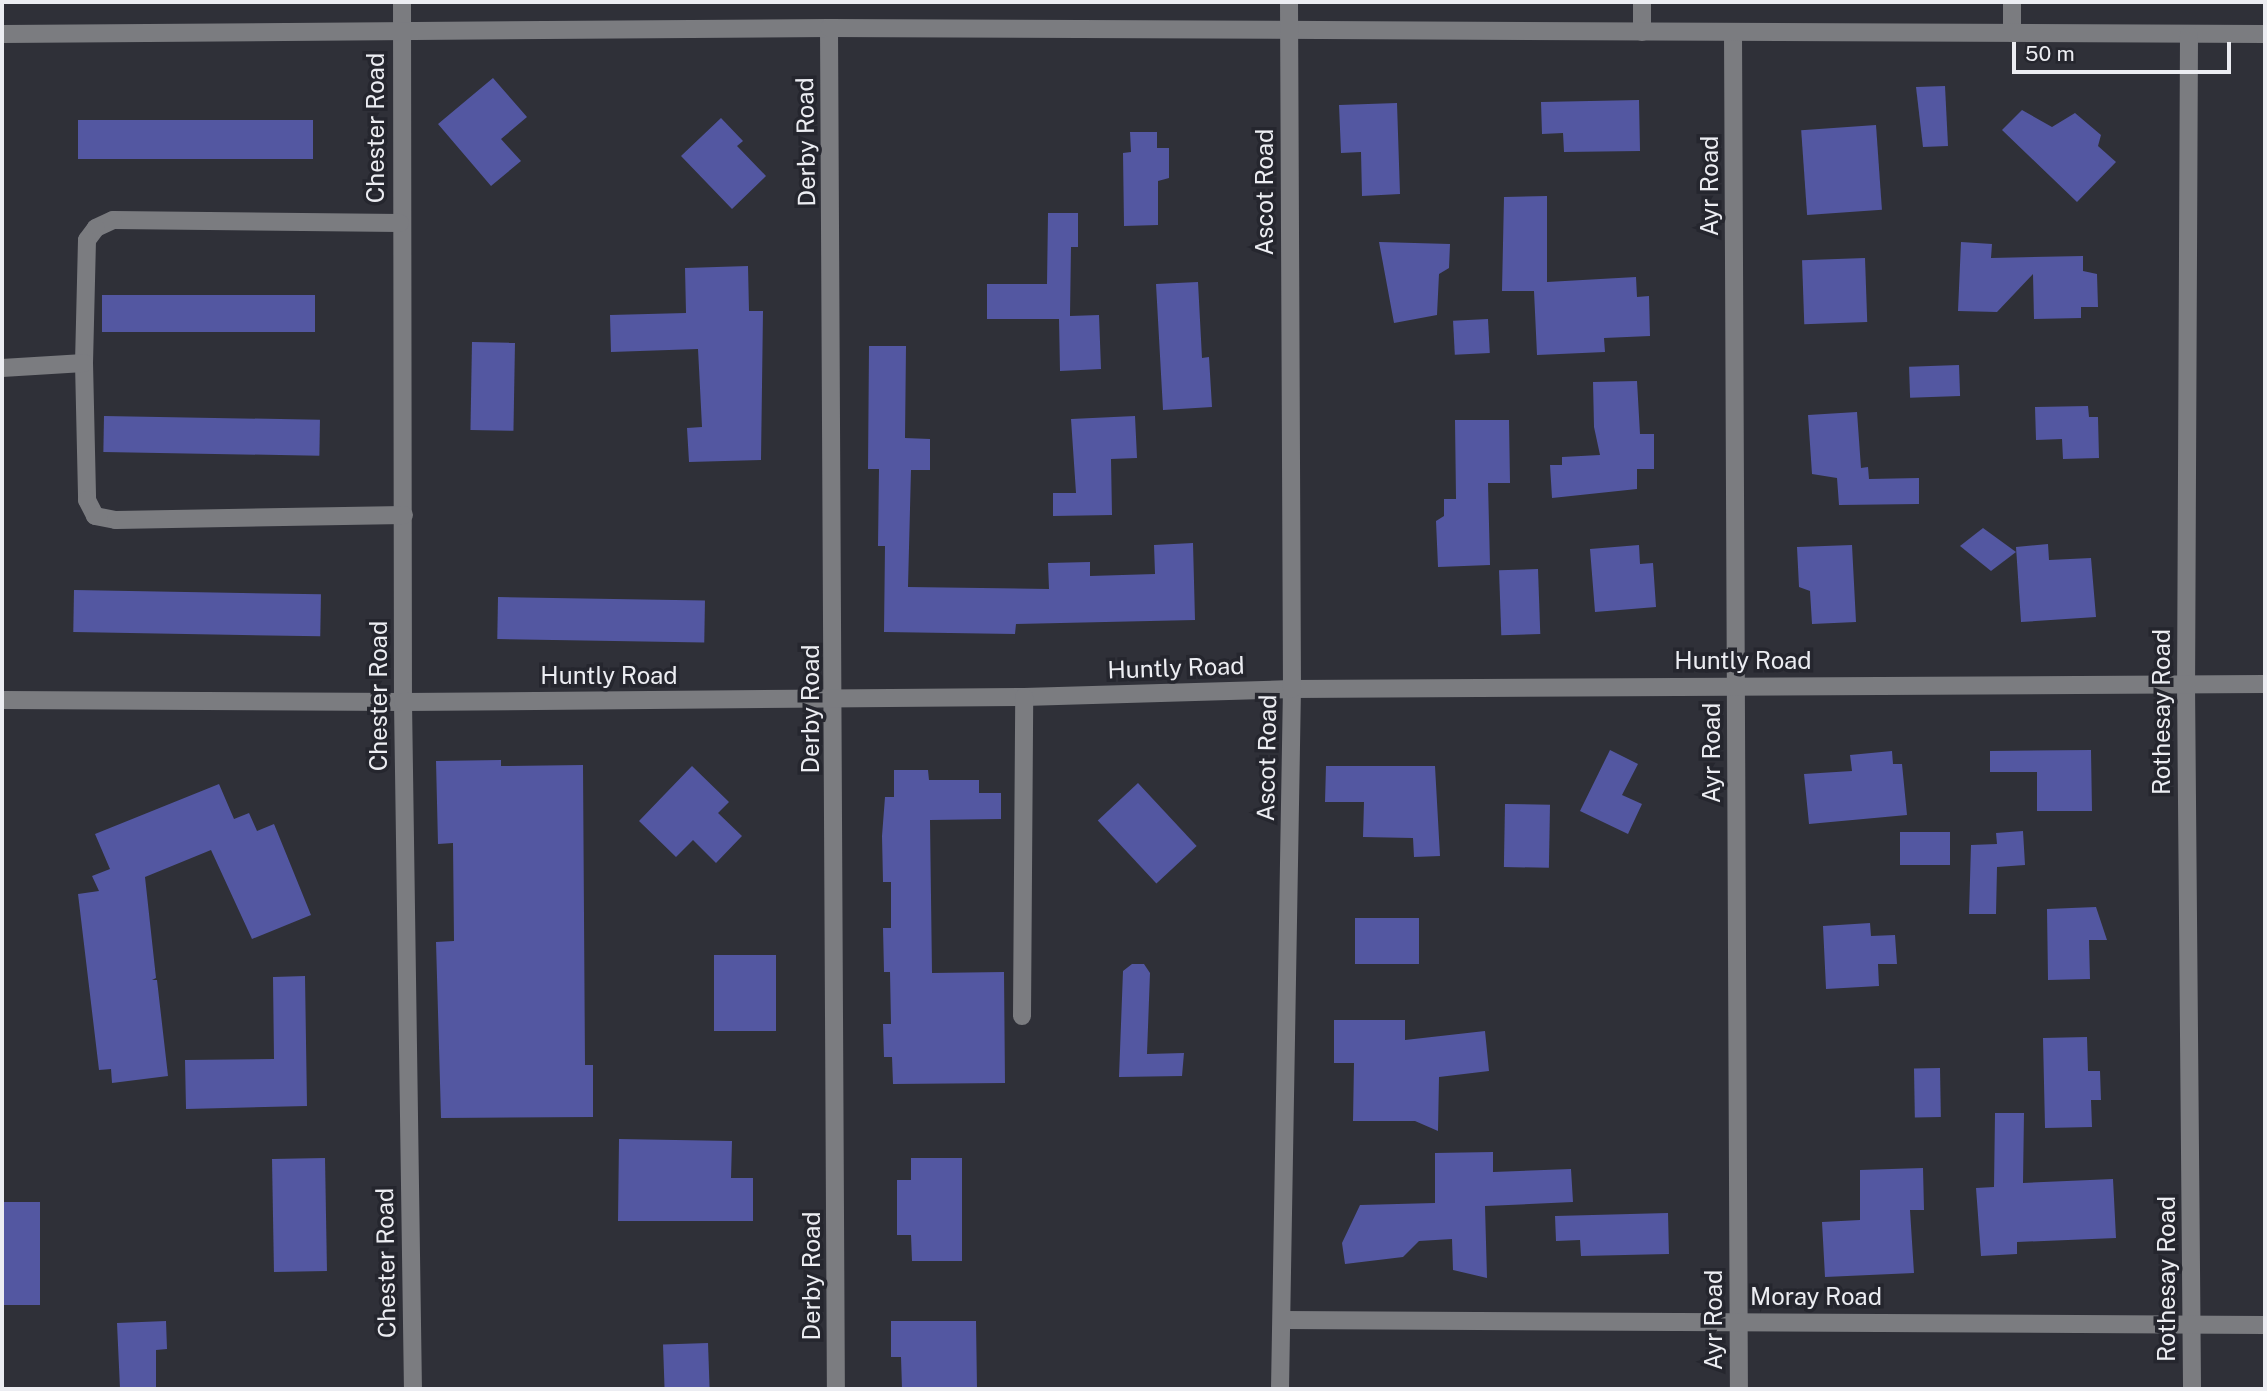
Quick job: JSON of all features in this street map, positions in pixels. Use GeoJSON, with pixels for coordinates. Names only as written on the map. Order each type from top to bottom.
{"type":"FeatureCollection","features":[{"type":"Feature","properties":{"kind":"street","name":"Chester Road"},"geometry":{"type":"LineString","coordinates":[[402,2],[400,223],[404,515],[403,702],[413,1389]]}},
{"type":"Feature","properties":{"kind":"street","name":"Ascot Road"},"geometry":{"type":"LineString","coordinates":[[1280,1389],[1292,689],[1289,2]]}},
{"type":"Feature","properties":{"kind":"street"},"geometry":{"type":"LineString","coordinates":[[1642,2],[1642,32]]}},
{"type":"Feature","properties":{"kind":"street"},"geometry":{"type":"LineString","coordinates":[[2012,2],[2012,33]]}},
{"type":"Feature","properties":{"kind":"street"},"geometry":{"type":"LineString","coordinates":[[2,34],[402,29],[830,28],[2265,34]]}},
{"type":"Feature","properties":{"kind":"street","name":"Derby Road"},"geometry":{"type":"LineString","coordinates":[[830,28],[836,699],[836,1389]]}},
{"type":"Feature","properties":{"kind":"street","name":"Ayr Road"},"geometry":{"type":"LineString","coordinates":[[1733,33],[1739,1389]]}},
{"type":"Feature","properties":{"kind":"street","name":"Rothesay Road"},"geometry":{"type":"LineString","coordinates":[[2189,34],[2186,684],[2192,1389]]}},
{"type":"Feature","properties":{"kind":"street"},"geometry":{"type":"LineString","coordinates":[[400,223],[113,220],[96,228],[87,240],[84,363],[87,500],[95,516],[116,520],[404,515]]}},
{"type":"Feature","properties":{"kind":"street"},"geometry":{"type":"LineString","coordinates":[[2,368],[84,363]]}},
{"type":"Feature","properties":{"kind":"street","name":"Huntly Road"},"geometry":{"type":"LineString","coordinates":[[2,700],[88,704],[836,699],[1024,697],[1292,689],[2265,684]]}},
{"type":"Feature","properties":{"kind":"street"},"geometry":{"type":"LineString","coordinates":[[1022,1016],[1024,697]]}},
{"type":"Feature","properties":{"kind":"street","name":"Moray Road"},"geometry":{"type":"LineString","coordinates":[[1282,1320],[2265,1325]]}},
{"type":"Feature","properties":{"kind":"building"},"geometry":{"type":"Polygon","coordinates":[[[493,78],[527,117],[501,139],[521,161],[491,186],[438,124],[493,78]]]}},
{"type":"Feature","properties":{"kind":"building"},"geometry":{"type":"Polygon","coordinates":[[[1945,86],[1948,146],[1923,147],[1916,87],[1945,86]]]}},
{"type":"Feature","properties":{"kind":"building"},"geometry":{"type":"Polygon","coordinates":[[[1639,100],[1640,151],[1564,152],[1563,133],[1542,134],[1541,102],[1639,100]]]}},
{"type":"Feature","properties":{"kind":"building"},"geometry":{"type":"Polygon","coordinates":[[[1397,103],[1400,194],[1362,196],[1361,152],[1341,153],[1339,105],[1397,103]]]}},
{"type":"Feature","properties":{"kind":"building"},"geometry":{"type":"Polygon","coordinates":[[[2022,110],[2052,127],[2075,113],[2101,135],[2098,146],[2116,162],[2077,202],[2002,130],[2022,110]]]}},
{"type":"Feature","properties":{"kind":"building"},"geometry":{"type":"Polygon","coordinates":[[[721,118],[743,141],[737,146],[766,176],[732,209],[681,156],[721,118]]]}},
{"type":"Feature","properties":{"kind":"building"},"geometry":{"type":"Polygon","coordinates":[[[78,120],[313,120],[313,159],[78,159],[78,120]]]}},
{"type":"Feature","properties":{"kind":"building"},"geometry":{"type":"Polygon","coordinates":[[[1876,125],[1882,210],[1807,215],[1801,130],[1876,125]]]}},
{"type":"Feature","properties":{"kind":"building"},"geometry":{"type":"Polygon","coordinates":[[[1130,132],[1157,132],[1157,148],[1169,148],[1169,178],[1158,181],[1158,225],[1124,226],[1123,153],[1131,152],[1130,132]]]}},
{"type":"Feature","properties":{"kind":"building"},"geometry":{"type":"Polygon","coordinates":[[[1547,196],[1547,282],[1636,277],[1637,297],[1649,296],[1650,336],[1604,338],[1605,352],[1537,355],[1534,291],[1502,291],[1504,197],[1547,196]]]}},
{"type":"Feature","properties":{"kind":"building"},"geometry":{"type":"Polygon","coordinates":[[[1048,213],[1078,213],[1078,247],[1071,247],[1070,316],[1099,315],[1101,369],[1060,371],[1059,319],[987,319],[987,284],[1047,284],[1048,213]]]}},
{"type":"Feature","properties":{"kind":"building"},"geometry":{"type":"Polygon","coordinates":[[[1379,242],[1450,244],[1449,268],[1439,274],[1437,315],[1394,323],[1379,242]]]}},
{"type":"Feature","properties":{"kind":"building"},"geometry":{"type":"Polygon","coordinates":[[[1961,242],[1992,244],[1991,258],[2083,256],[2083,271],[2097,274],[2098,307],[2081,307],[2081,318],[2034,319],[2033,274],[1997,312],[1958,311],[1961,242]]]}},
{"type":"Feature","properties":{"kind":"building"},"geometry":{"type":"Polygon","coordinates":[[[1865,258],[1867,322],[1804,324],[1802,260],[1865,258]]]}},
{"type":"Feature","properties":{"kind":"building"},"geometry":{"type":"Polygon","coordinates":[[[748,266],[749,311],[763,311],[761,460],[689,462],[687,428],[702,427],[698,349],[611,352],[610,315],[686,313],[685,268],[748,266]]]}},
{"type":"Feature","properties":{"kind":"building"},"geometry":{"type":"Polygon","coordinates":[[[1198,282],[1202,358],[1209,357],[1212,407],[1163,410],[1156,284],[1198,282]]]}},
{"type":"Feature","properties":{"kind":"building"},"geometry":{"type":"Polygon","coordinates":[[[102,295],[315,295],[315,332],[102,332],[102,295]]]}},
{"type":"Feature","properties":{"kind":"building"},"geometry":{"type":"Polygon","coordinates":[[[1488,319],[1490,353],[1455,355],[1453,321],[1488,319]]]}},
{"type":"Feature","properties":{"kind":"building"},"geometry":{"type":"Polygon","coordinates":[[[472,342],[515,343],[513,431],[470,430],[472,342]]]}},
{"type":"Feature","properties":{"kind":"building"},"geometry":{"type":"Polygon","coordinates":[[[869,346],[906,346],[905,438],[930,439],[930,470],[911,470],[908,587],[1049,589],[1048,563],[1090,562],[1090,576],[1155,574],[1154,545],[1193,543],[1195,620],[1016,624],[1015,634],[884,632],[885,546],[878,546],[879,469],[868,469],[869,346]]]}},
{"type":"Feature","properties":{"kind":"building"},"geometry":{"type":"Polygon","coordinates":[[[1959,365],[1960,396],[1910,398],[1909,367],[1959,365]]]}},
{"type":"Feature","properties":{"kind":"building"},"geometry":{"type":"Polygon","coordinates":[[[1637,381],[1640,434],[1654,434],[1654,469],[1637,469],[1637,489],[1552,498],[1550,465],[1562,465],[1562,457],[1600,455],[1594,427],[1593,382],[1637,381]]]}},
{"type":"Feature","properties":{"kind":"building"},"geometry":{"type":"Polygon","coordinates":[[[2088,406],[2089,417],[2098,417],[2099,458],[2063,459],[2062,439],[2036,440],[2035,407],[2088,406]]]}},
{"type":"Feature","properties":{"kind":"building"},"geometry":{"type":"Polygon","coordinates":[[[1857,412],[1861,468],[1868,467],[1869,479],[1919,478],[1919,504],[1839,505],[1837,478],[1812,474],[1808,415],[1857,412]]]}},
{"type":"Feature","properties":{"kind":"building"},"geometry":{"type":"Polygon","coordinates":[[[104,416],[320,420],[319,456],[103,452],[104,416]]]}},
{"type":"Feature","properties":{"kind":"building"},"geometry":{"type":"Polygon","coordinates":[[[1135,416],[1137,458],[1111,459],[1112,515],[1053,516],[1053,493],[1076,493],[1071,419],[1135,416]]]}},
{"type":"Feature","properties":{"kind":"building"},"geometry":{"type":"Polygon","coordinates":[[[1455,420],[1509,420],[1510,483],[1488,483],[1490,565],[1438,567],[1436,521],[1444,516],[1444,499],[1456,499],[1455,420]]]}},
{"type":"Feature","properties":{"kind":"building"},"geometry":{"type":"Polygon","coordinates":[[[1983,528],[2016,552],[1991,571],[1960,546],[1983,528]]]}},
{"type":"Feature","properties":{"kind":"building"},"geometry":{"type":"Polygon","coordinates":[[[2048,544],[2049,560],[2091,558],[2096,617],[2021,622],[2016,547],[2048,544]]]}},
{"type":"Feature","properties":{"kind":"building"},"geometry":{"type":"Polygon","coordinates":[[[1639,545],[1640,564],[1653,563],[1656,607],[1595,612],[1590,549],[1639,545]]]}},
{"type":"Feature","properties":{"kind":"building"},"geometry":{"type":"Polygon","coordinates":[[[1852,545],[1856,622],[1812,624],[1810,591],[1799,587],[1797,547],[1852,545]]]}},
{"type":"Feature","properties":{"kind":"building"},"geometry":{"type":"Polygon","coordinates":[[[1538,569],[1540,634],[1501,635],[1499,570],[1538,569]]]}},
{"type":"Feature","properties":{"kind":"building"},"geometry":{"type":"Polygon","coordinates":[[[74,590],[321,594],[320,636],[73,632],[74,590]]]}},
{"type":"Feature","properties":{"kind":"building"},"geometry":{"type":"Polygon","coordinates":[[[498,597],[705,601],[704,643],[497,639],[498,597]]]}},
{"type":"Feature","properties":{"kind":"building"},"geometry":{"type":"Polygon","coordinates":[[[1610,750],[1638,764],[1622,795],[1642,804],[1628,834],[1580,811],[1610,750]]]}},
{"type":"Feature","properties":{"kind":"building"},"geometry":{"type":"Polygon","coordinates":[[[2091,750],[2092,811],[2037,811],[2037,772],[1990,772],[1990,751],[2091,750]]]}},
{"type":"Feature","properties":{"kind":"building"},"geometry":{"type":"Polygon","coordinates":[[[1892,751],[1893,764],[1902,764],[1907,815],[1809,824],[1804,774],[1852,771],[1850,755],[1892,751]]]}},
{"type":"Feature","properties":{"kind":"building"},"geometry":{"type":"Polygon","coordinates":[[[501,760],[501,766],[583,765],[585,1065],[593,1065],[593,1117],[441,1118],[436,942],[454,941],[453,843],[438,844],[436,761],[501,760]]]}},
{"type":"Feature","properties":{"kind":"building"},"geometry":{"type":"Polygon","coordinates":[[[692,766],[729,802],[718,813],[742,836],[716,863],[693,840],[676,857],[639,821],[692,766]]]}},
{"type":"Feature","properties":{"kind":"building"},"geometry":{"type":"Polygon","coordinates":[[[1326,766],[1435,766],[1440,856],[1414,857],[1413,838],[1363,837],[1364,802],[1325,802],[1326,766]]]}},
{"type":"Feature","properties":{"kind":"building"},"geometry":{"type":"Polygon","coordinates":[[[894,770],[928,770],[929,780],[979,780],[979,793],[1001,793],[1001,819],[930,820],[932,973],[1004,972],[1005,1083],[893,1084],[892,1057],[884,1057],[883,1024],[891,1024],[890,972],[884,972],[883,928],[891,928],[891,882],[883,882],[882,836],[885,797],[894,797],[894,770]]]}},
{"type":"Feature","properties":{"kind":"building"},"geometry":{"type":"Polygon","coordinates":[[[1138,783],[1197,846],[1156,883],[1098,821],[1138,783]]]}},
{"type":"Feature","properties":{"kind":"building"},"geometry":{"type":"Polygon","coordinates":[[[219,784],[234,819],[249,813],[257,831],[274,824],[311,915],[252,939],[211,850],[145,877],[156,978],[152,980],[157,980],[168,1076],[112,1083],[111,1069],[99,1070],[78,894],[99,891],[92,876],[110,869],[95,834],[219,784]]]}},
{"type":"Feature","properties":{"kind":"building"},"geometry":{"type":"Polygon","coordinates":[[[1505,804],[1550,805],[1549,868],[1504,867],[1505,804]]]}},
{"type":"Feature","properties":{"kind":"building"},"geometry":{"type":"Polygon","coordinates":[[[2023,831],[2025,865],[1997,867],[1996,914],[1969,914],[1971,845],[1997,844],[1996,833],[2023,831]]]}},
{"type":"Feature","properties":{"kind":"building"},"geometry":{"type":"Polygon","coordinates":[[[1900,832],[1950,832],[1950,865],[1900,865],[1900,832]]]}},
{"type":"Feature","properties":{"kind":"building"},"geometry":{"type":"Polygon","coordinates":[[[2096,907],[2107,940],[2089,940],[2090,979],[2048,980],[2047,909],[2096,907]]]}},
{"type":"Feature","properties":{"kind":"building"},"geometry":{"type":"Polygon","coordinates":[[[1355,918],[1419,918],[1419,964],[1355,964],[1355,918]]]}},
{"type":"Feature","properties":{"kind":"building"},"geometry":{"type":"Polygon","coordinates":[[[1870,923],[1871,936],[1895,935],[1897,964],[1878,964],[1879,986],[1826,989],[1823,926],[1870,923]]]}},
{"type":"Feature","properties":{"kind":"building"},"geometry":{"type":"Polygon","coordinates":[[[714,955],[776,955],[776,1031],[714,1031],[714,955]]]}},
{"type":"Feature","properties":{"kind":"building"},"geometry":{"type":"Polygon","coordinates":[[[1132,964],[1144,964],[1150,973],[1147,1054],[1184,1053],[1182,1076],[1119,1077],[1123,971],[1132,964]]]}},
{"type":"Feature","properties":{"kind":"building"},"geometry":{"type":"Polygon","coordinates":[[[305,976],[307,1106],[186,1109],[185,1060],[274,1059],[273,977],[305,976]]]}},
{"type":"Feature","properties":{"kind":"building"},"geometry":{"type":"Polygon","coordinates":[[[1334,1020],[1405,1020],[1405,1040],[1485,1031],[1489,1071],[1439,1077],[1438,1131],[1415,1121],[1353,1121],[1354,1063],[1334,1063],[1334,1020]]]}},
{"type":"Feature","properties":{"kind":"building"},"geometry":{"type":"Polygon","coordinates":[[[2087,1037],[2088,1071],[2100,1071],[2101,1100],[2091,1100],[2092,1127],[2045,1128],[2043,1038],[2087,1037]]]}},
{"type":"Feature","properties":{"kind":"building"},"geometry":{"type":"Polygon","coordinates":[[[1914,1068],[1940,1068],[1941,1117],[1915,1117],[1914,1068]]]}},
{"type":"Feature","properties":{"kind":"building"},"geometry":{"type":"Polygon","coordinates":[[[1995,1113],[2024,1113],[2023,1183],[2113,1179],[2116,1238],[2017,1242],[2017,1254],[1981,1256],[1976,1188],[1994,1187],[1995,1113]]]}},
{"type":"Feature","properties":{"kind":"building"},"geometry":{"type":"Polygon","coordinates":[[[619,1139],[732,1141],[731,1178],[753,1178],[753,1221],[618,1221],[619,1139]]]}},
{"type":"Feature","properties":{"kind":"building"},"geometry":{"type":"Polygon","coordinates":[[[1493,1152],[1493,1172],[1571,1169],[1573,1202],[1485,1206],[1487,1278],[1453,1270],[1452,1239],[1419,1241],[1403,1257],[1345,1264],[1342,1243],[1360,1205],[1435,1203],[1435,1153],[1493,1152]]]}},
{"type":"Feature","properties":{"kind":"building"},"geometry":{"type":"Polygon","coordinates":[[[325,1158],[327,1271],[274,1272],[272,1159],[325,1158]]]}},
{"type":"Feature","properties":{"kind":"building"},"geometry":{"type":"Polygon","coordinates":[[[911,1158],[962,1158],[962,1261],[912,1261],[911,1235],[897,1235],[897,1180],[911,1180],[911,1158]]]}},
{"type":"Feature","properties":{"kind":"building"},"geometry":{"type":"Polygon","coordinates":[[[1923,1168],[1924,1210],[1910,1210],[1914,1273],[1825,1277],[1822,1222],[1860,1220],[1860,1170],[1923,1168]]]}},
{"type":"Feature","properties":{"kind":"building"},"geometry":{"type":"Polygon","coordinates":[[[2,1202],[40,1202],[40,1305],[2,1305],[2,1202]]]}},
{"type":"Feature","properties":{"kind":"building"},"geometry":{"type":"Polygon","coordinates":[[[1668,1213],[1669,1254],[1581,1256],[1580,1240],[1556,1241],[1555,1216],[1668,1213]]]}},
{"type":"Feature","properties":{"kind":"building"},"geometry":{"type":"Polygon","coordinates":[[[166,1321],[167,1349],[156,1350],[156,1389],[120,1389],[117,1323],[166,1321]]]}},
{"type":"Feature","properties":{"kind":"building"},"geometry":{"type":"Polygon","coordinates":[[[891,1321],[976,1321],[977,1389],[902,1389],[901,1357],[891,1357],[891,1321]]]}},
{"type":"Feature","properties":{"kind":"building"},"geometry":{"type":"Polygon","coordinates":[[[708,1343],[710,1389],[665,1389],[663,1345],[708,1343]]]}}]}
